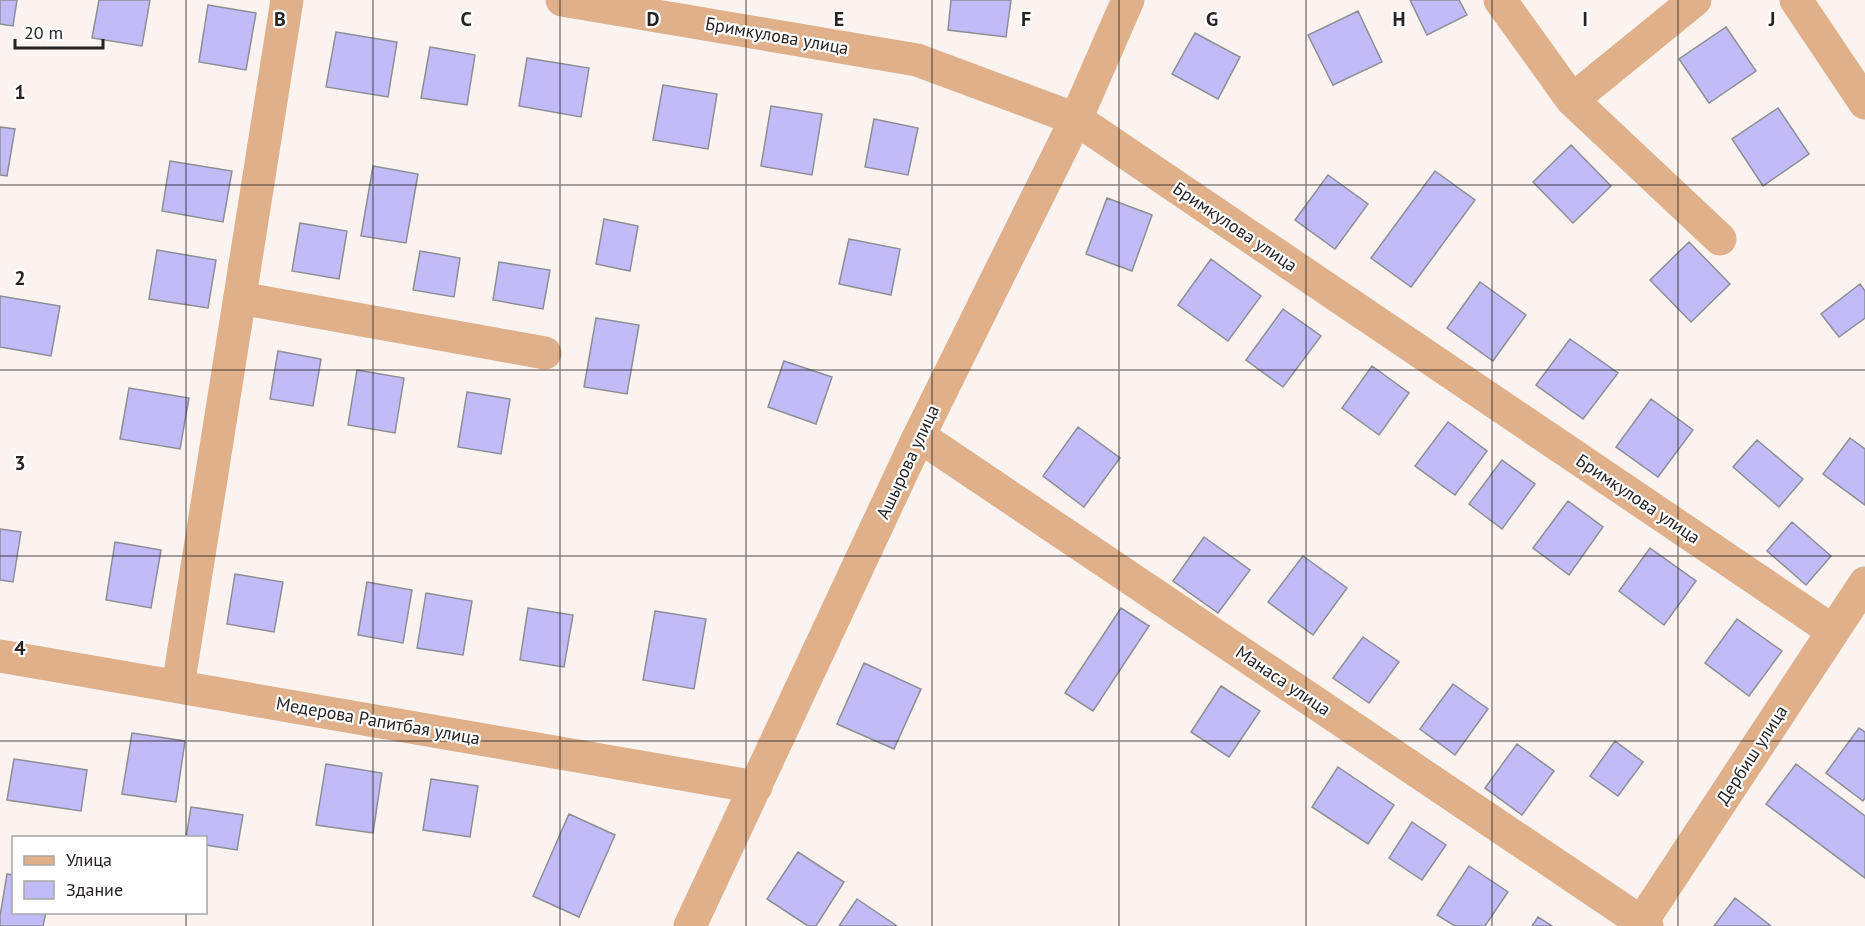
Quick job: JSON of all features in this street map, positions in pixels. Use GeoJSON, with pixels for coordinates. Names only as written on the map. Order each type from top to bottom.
{"type":"FeatureCollection","features":[{"type":"Feature","properties":{"kind":"street"},"geometry":{"type":"LineString","coordinates":[[178,687],[287,0]]}},
{"type":"Feature","properties":{"kind":"street","name":"Бримкулова улица"},"geometry":{"type":"LineString","coordinates":[[562,0],[663,8],[917,60],[1076,119],[1833,631]]}},
{"type":"Feature","properties":{"kind":"street","name":"Ашырова улица"},"geometry":{"type":"LineString","coordinates":[[690,926],[919,436],[1076,119],[1128,0]]}},
{"type":"Feature","properties":{"kind":"street"},"geometry":{"type":"LineString","coordinates":[[1500,0],[1572,100],[1720,239]]}},
{"type":"Feature","properties":{"kind":"street"},"geometry":{"type":"LineString","coordinates":[[1572,100],[1695,0]]}},
{"type":"Feature","properties":{"kind":"street"},"geometry":{"type":"LineString","coordinates":[[1796,0],[1861,88]]}},
{"type":"Feature","properties":{"kind":"street"},"geometry":{"type":"LineString","coordinates":[[240,298],[545,353]]}},
{"type":"Feature","properties":{"kind":"street","name":"Манаса улица"},"geometry":{"type":"LineString","coordinates":[[919,436],[1642,925]]}},
{"type":"Feature","properties":{"kind":"street","name":"Дербиш улица"},"geometry":{"type":"LineString","coordinates":[[1642,925],[1865,583]]}},
{"type":"Feature","properties":{"kind":"street","name":"Медерова Рапитбая улица"},"geometry":{"type":"LineString","coordinates":[[0,656],[756,787]]}},
{"type":"Feature","properties":{"kind":"building"},"geometry":{"type":"Polygon","coordinates":[[[0,0],[17,0],[13,26],[0,24],[0,0]]]}},
{"type":"Feature","properties":{"kind":"building"},"geometry":{"type":"Polygon","coordinates":[[[99,0],[150,0],[142,46],[92,38],[99,0]]]}},
{"type":"Feature","properties":{"kind":"building"},"geometry":{"type":"Polygon","coordinates":[[[951,0],[1011,0],[1006,37],[948,30],[951,0]]]}},
{"type":"Feature","properties":{"kind":"building"},"geometry":{"type":"Polygon","coordinates":[[[1410,0],[1459,0],[1467,15],[1427,35],[1410,0]]]}},
{"type":"Feature","properties":{"kind":"building"},"geometry":{"type":"Polygon","coordinates":[[[208,5],[256,13],[246,70],[199,62],[208,5]]]}},
{"type":"Feature","properties":{"kind":"building"},"geometry":{"type":"Polygon","coordinates":[[[1358,11],[1382,62],[1333,85],[1308,35],[1358,11]]]}},
{"type":"Feature","properties":{"kind":"building"},"geometry":{"type":"Polygon","coordinates":[[[1726,27],[1756,71],[1709,103],[1679,59],[1726,27]]]}},
{"type":"Feature","properties":{"kind":"building"},"geometry":{"type":"Polygon","coordinates":[[[336,32],[397,42],[388,97],[326,87],[336,32]]]}},
{"type":"Feature","properties":{"kind":"building"},"geometry":{"type":"Polygon","coordinates":[[[1195,33],[1240,57],[1218,99],[1172,74],[1195,33]]]}},
{"type":"Feature","properties":{"kind":"building"},"geometry":{"type":"Polygon","coordinates":[[[430,47],[475,55],[467,105],[421,98],[430,47]]]}},
{"type":"Feature","properties":{"kind":"building"},"geometry":{"type":"Polygon","coordinates":[[[527,58],[589,68],[581,117],[519,106],[527,58]]]}},
{"type":"Feature","properties":{"kind":"building"},"geometry":{"type":"Polygon","coordinates":[[[663,85],[717,94],[708,149],[653,140],[663,85]]]}},
{"type":"Feature","properties":{"kind":"building"},"geometry":{"type":"Polygon","coordinates":[[[771,106],[822,114],[812,175],[761,166],[771,106]]]}},
{"type":"Feature","properties":{"kind":"building"},"geometry":{"type":"Polygon","coordinates":[[[1778,108],[1809,154],[1763,186],[1732,139],[1778,108]]]}},
{"type":"Feature","properties":{"kind":"building"},"geometry":{"type":"Polygon","coordinates":[[[874,119],[918,128],[908,175],[865,167],[874,119]]]}},
{"type":"Feature","properties":{"kind":"building"},"geometry":{"type":"Polygon","coordinates":[[[0,127],[15,129],[7,176],[0,175],[0,127]]]}},
{"type":"Feature","properties":{"kind":"building"},"geometry":{"type":"Polygon","coordinates":[[[1571,145],[1611,186],[1573,223],[1533,182],[1571,145]]]}},
{"type":"Feature","properties":{"kind":"building"},"geometry":{"type":"Polygon","coordinates":[[[170,161],[232,171],[223,222],[162,211],[170,161]]]}},
{"type":"Feature","properties":{"kind":"building"},"geometry":{"type":"Polygon","coordinates":[[[373,166],[418,174],[406,243],[361,236],[373,166]]]}},
{"type":"Feature","properties":{"kind":"building"},"geometry":{"type":"Polygon","coordinates":[[[1435,171],[1475,200],[1411,287],[1371,258],[1435,171]]]}},
{"type":"Feature","properties":{"kind":"building"},"geometry":{"type":"Polygon","coordinates":[[[1328,175],[1368,204],[1335,249],[1295,220],[1328,175]]]}},
{"type":"Feature","properties":{"kind":"building"},"geometry":{"type":"Polygon","coordinates":[[[1107,198],[1152,215],[1132,271],[1086,254],[1107,198]]]}},
{"type":"Feature","properties":{"kind":"building"},"geometry":{"type":"Polygon","coordinates":[[[604,219],[638,226],[630,271],[596,264],[604,219]]]}},
{"type":"Feature","properties":{"kind":"building"},"geometry":{"type":"Polygon","coordinates":[[[300,223],[347,231],[339,279],[292,271],[300,223]]]}},
{"type":"Feature","properties":{"kind":"building"},"geometry":{"type":"Polygon","coordinates":[[[849,239],[900,249],[891,295],[839,284],[849,239]]]}},
{"type":"Feature","properties":{"kind":"building"},"geometry":{"type":"Polygon","coordinates":[[[1689,242],[1730,284],[1691,322],[1650,280],[1689,242]]]}},
{"type":"Feature","properties":{"kind":"building"},"geometry":{"type":"Polygon","coordinates":[[[157,250],[216,260],[208,308],[149,299],[157,250]]]}},
{"type":"Feature","properties":{"kind":"building"},"geometry":{"type":"Polygon","coordinates":[[[420,251],[460,258],[454,297],[413,290],[420,251]]]}},
{"type":"Feature","properties":{"kind":"building"},"geometry":{"type":"Polygon","coordinates":[[[1211,259],[1261,296],[1228,341],[1178,305],[1211,259]]]}},
{"type":"Feature","properties":{"kind":"building"},"geometry":{"type":"Polygon","coordinates":[[[499,262],[550,270],[543,309],[493,300],[499,262]]]}},
{"type":"Feature","properties":{"kind":"building"},"geometry":{"type":"Polygon","coordinates":[[[1480,282],[1526,315],[1493,361],[1447,328],[1480,282]]]}},
{"type":"Feature","properties":{"kind":"building"},"geometry":{"type":"Polygon","coordinates":[[[1860,284],[1865,291],[1865,318],[1839,337],[1821,314],[1860,284]]]}},
{"type":"Feature","properties":{"kind":"building"},"geometry":{"type":"Polygon","coordinates":[[[0,296],[60,306],[51,356],[0,347],[0,296]]]}},
{"type":"Feature","properties":{"kind":"building"},"geometry":{"type":"Polygon","coordinates":[[[1283,309],[1321,336],[1283,387],[1246,360],[1283,309]]]}},
{"type":"Feature","properties":{"kind":"building"},"geometry":{"type":"Polygon","coordinates":[[[596,318],[639,325],[627,394],[584,387],[596,318]]]}},
{"type":"Feature","properties":{"kind":"building"},"geometry":{"type":"Polygon","coordinates":[[[1570,339],[1618,373],[1583,419],[1536,385],[1570,339]]]}},
{"type":"Feature","properties":{"kind":"building"},"geometry":{"type":"Polygon","coordinates":[[[278,351],[321,359],[313,406],[270,399],[278,351]]]}},
{"type":"Feature","properties":{"kind":"building"},"geometry":{"type":"Polygon","coordinates":[[[784,361],[832,377],[816,424],[768,407],[784,361]]]}},
{"type":"Feature","properties":{"kind":"building"},"geometry":{"type":"Polygon","coordinates":[[[1372,366],[1409,393],[1379,435],[1342,408],[1372,366]]]}},
{"type":"Feature","properties":{"kind":"building"},"geometry":{"type":"Polygon","coordinates":[[[357,370],[404,378],[395,433],[348,425],[357,370]]]}},
{"type":"Feature","properties":{"kind":"building"},"geometry":{"type":"Polygon","coordinates":[[[129,388],[189,398],[180,449],[120,439],[129,388]]]}},
{"type":"Feature","properties":{"kind":"building"},"geometry":{"type":"Polygon","coordinates":[[[467,392],[510,399],[501,454],[458,447],[467,392]]]}},
{"type":"Feature","properties":{"kind":"building"},"geometry":{"type":"Polygon","coordinates":[[[1651,399],[1693,430],[1658,477],[1616,447],[1651,399]]]}},
{"type":"Feature","properties":{"kind":"building"},"geometry":{"type":"Polygon","coordinates":[[[1448,422],[1487,451],[1455,495],[1415,466],[1448,422]]]}},
{"type":"Feature","properties":{"kind":"building"},"geometry":{"type":"Polygon","coordinates":[[[1078,427],[1120,458],[1084,507],[1043,476],[1078,427]]]}},
{"type":"Feature","properties":{"kind":"building"},"geometry":{"type":"Polygon","coordinates":[[[1850,438],[1865,449],[1865,505],[1823,474],[1850,438]]]}},
{"type":"Feature","properties":{"kind":"building"},"geometry":{"type":"Polygon","coordinates":[[[1757,440],[1803,479],[1779,507],[1733,467],[1757,440]]]}},
{"type":"Feature","properties":{"kind":"building"},"geometry":{"type":"Polygon","coordinates":[[[1502,460],[1535,484],[1502,529],[1469,504],[1502,460]]]}},
{"type":"Feature","properties":{"kind":"building"},"geometry":{"type":"Polygon","coordinates":[[[1568,501],[1603,527],[1569,575],[1533,548],[1568,501]]]}},
{"type":"Feature","properties":{"kind":"building"},"geometry":{"type":"Polygon","coordinates":[[[1792,522],[1831,556],[1806,585],[1767,551],[1792,522]]]}},
{"type":"Feature","properties":{"kind":"building"},"geometry":{"type":"Polygon","coordinates":[[[0,529],[21,532],[13,582],[0,580],[0,529]]]}},
{"type":"Feature","properties":{"kind":"building"},"geometry":{"type":"Polygon","coordinates":[[[1204,537],[1250,570],[1218,613],[1173,581],[1204,537]]]}},
{"type":"Feature","properties":{"kind":"building"},"geometry":{"type":"Polygon","coordinates":[[[115,542],[161,550],[151,608],[106,600],[115,542]]]}},
{"type":"Feature","properties":{"kind":"building"},"geometry":{"type":"Polygon","coordinates":[[[1650,548],[1696,581],[1664,625],[1619,591],[1650,548]]]}},
{"type":"Feature","properties":{"kind":"building"},"geometry":{"type":"Polygon","coordinates":[[[1303,556],[1347,588],[1313,635],[1268,602],[1303,556]]]}},
{"type":"Feature","properties":{"kind":"building"},"geometry":{"type":"Polygon","coordinates":[[[235,574],[283,582],[274,632],[227,624],[235,574]]]}},
{"type":"Feature","properties":{"kind":"building"},"geometry":{"type":"Polygon","coordinates":[[[367,582],[412,590],[403,643],[358,635],[367,582]]]}},
{"type":"Feature","properties":{"kind":"building"},"geometry":{"type":"Polygon","coordinates":[[[426,593],[472,601],[463,655],[417,648],[426,593]]]}},
{"type":"Feature","properties":{"kind":"building"},"geometry":{"type":"Polygon","coordinates":[[[528,608],[573,615],[564,667],[520,660],[528,608]]]}},
{"type":"Feature","properties":{"kind":"building"},"geometry":{"type":"Polygon","coordinates":[[[1121,608],[1149,626],[1093,711],[1065,693],[1121,608]]]}},
{"type":"Feature","properties":{"kind":"building"},"geometry":{"type":"Polygon","coordinates":[[[655,611],[706,619],[694,689],[643,680],[655,611]]]}},
{"type":"Feature","properties":{"kind":"building"},"geometry":{"type":"Polygon","coordinates":[[[1737,619],[1782,651],[1749,696],[1705,663],[1737,619]]]}},
{"type":"Feature","properties":{"kind":"building"},"geometry":{"type":"Polygon","coordinates":[[[1363,637],[1399,662],[1369,703],[1333,678],[1363,637]]]}},
{"type":"Feature","properties":{"kind":"building"},"geometry":{"type":"Polygon","coordinates":[[[864,663],[921,689],[894,749],[837,724],[864,663]]]}},
{"type":"Feature","properties":{"kind":"building"},"geometry":{"type":"Polygon","coordinates":[[[1453,684],[1488,709],[1455,755],[1420,729],[1453,684]]]}},
{"type":"Feature","properties":{"kind":"building"},"geometry":{"type":"Polygon","coordinates":[[[1221,686],[1260,711],[1229,757],[1191,732],[1221,686]]]}},
{"type":"Feature","properties":{"kind":"building"},"geometry":{"type":"Polygon","coordinates":[[[1859,728],[1865,732],[1865,798],[1863,801],[1826,773],[1859,728]]]}},
{"type":"Feature","properties":{"kind":"building"},"geometry":{"type":"Polygon","coordinates":[[[132,733],[185,741],[176,802],[122,794],[132,733]]]}},
{"type":"Feature","properties":{"kind":"building"},"geometry":{"type":"Polygon","coordinates":[[[1615,741],[1643,762],[1618,796],[1590,776],[1615,741]]]}},
{"type":"Feature","properties":{"kind":"building"},"geometry":{"type":"Polygon","coordinates":[[[1517,744],[1554,771],[1522,815],[1485,788],[1517,744]]]}},
{"type":"Feature","properties":{"kind":"building"},"geometry":{"type":"Polygon","coordinates":[[[14,759],[87,770],[81,811],[7,800],[14,759]]]}},
{"type":"Feature","properties":{"kind":"building"},"geometry":{"type":"Polygon","coordinates":[[[326,764],[382,773],[373,833],[316,825],[326,764]]]}},
{"type":"Feature","properties":{"kind":"building"},"geometry":{"type":"Polygon","coordinates":[[[1796,764],[1865,816],[1865,878],[1766,804],[1796,764]]]}},
{"type":"Feature","properties":{"kind":"building"},"geometry":{"type":"Polygon","coordinates":[[[1338,767],[1394,805],[1368,844],[1312,807],[1338,767]]]}},
{"type":"Feature","properties":{"kind":"building"},"geometry":{"type":"Polygon","coordinates":[[[431,779],[478,786],[470,837],[423,830],[431,779]]]}},
{"type":"Feature","properties":{"kind":"building"},"geometry":{"type":"Polygon","coordinates":[[[191,807],[243,815],[237,850],[207,845],[207,836],[186,836],[191,807]]]}},
{"type":"Feature","properties":{"kind":"building"},"geometry":{"type":"Polygon","coordinates":[[[569,814],[615,835],[579,917],[533,896],[569,814]]]}},
{"type":"Feature","properties":{"kind":"building"},"geometry":{"type":"Polygon","coordinates":[[[1412,822],[1446,845],[1422,880],[1389,858],[1412,822]]]}},
{"type":"Feature","properties":{"kind":"building"},"geometry":{"type":"Polygon","coordinates":[[[798,852],[844,882],[816,926],[808,926],[767,899],[798,852]]]}},
{"type":"Feature","properties":{"kind":"building"},"geometry":{"type":"Polygon","coordinates":[[[1469,866],[1508,892],[1485,926],[1455,926],[1437,915],[1469,866]]]}},
{"type":"Feature","properties":{"kind":"building"},"geometry":{"type":"Polygon","coordinates":[[[7,874],[12,875],[12,914],[46,914],[43,926],[0,926],[7,874]]]}},
{"type":"Feature","properties":{"kind":"building"},"geometry":{"type":"Polygon","coordinates":[[[1735,898],[1771,926],[1714,926],[1735,898]]]}},
{"type":"Feature","properties":{"kind":"building"},"geometry":{"type":"Polygon","coordinates":[[[857,899],[897,926],[839,926],[857,899]]]}},
{"type":"Feature","properties":{"kind":"building"},"geometry":{"type":"Polygon","coordinates":[[[1538,917],[1552,926],[1532,926],[1538,917]]]}}]}
